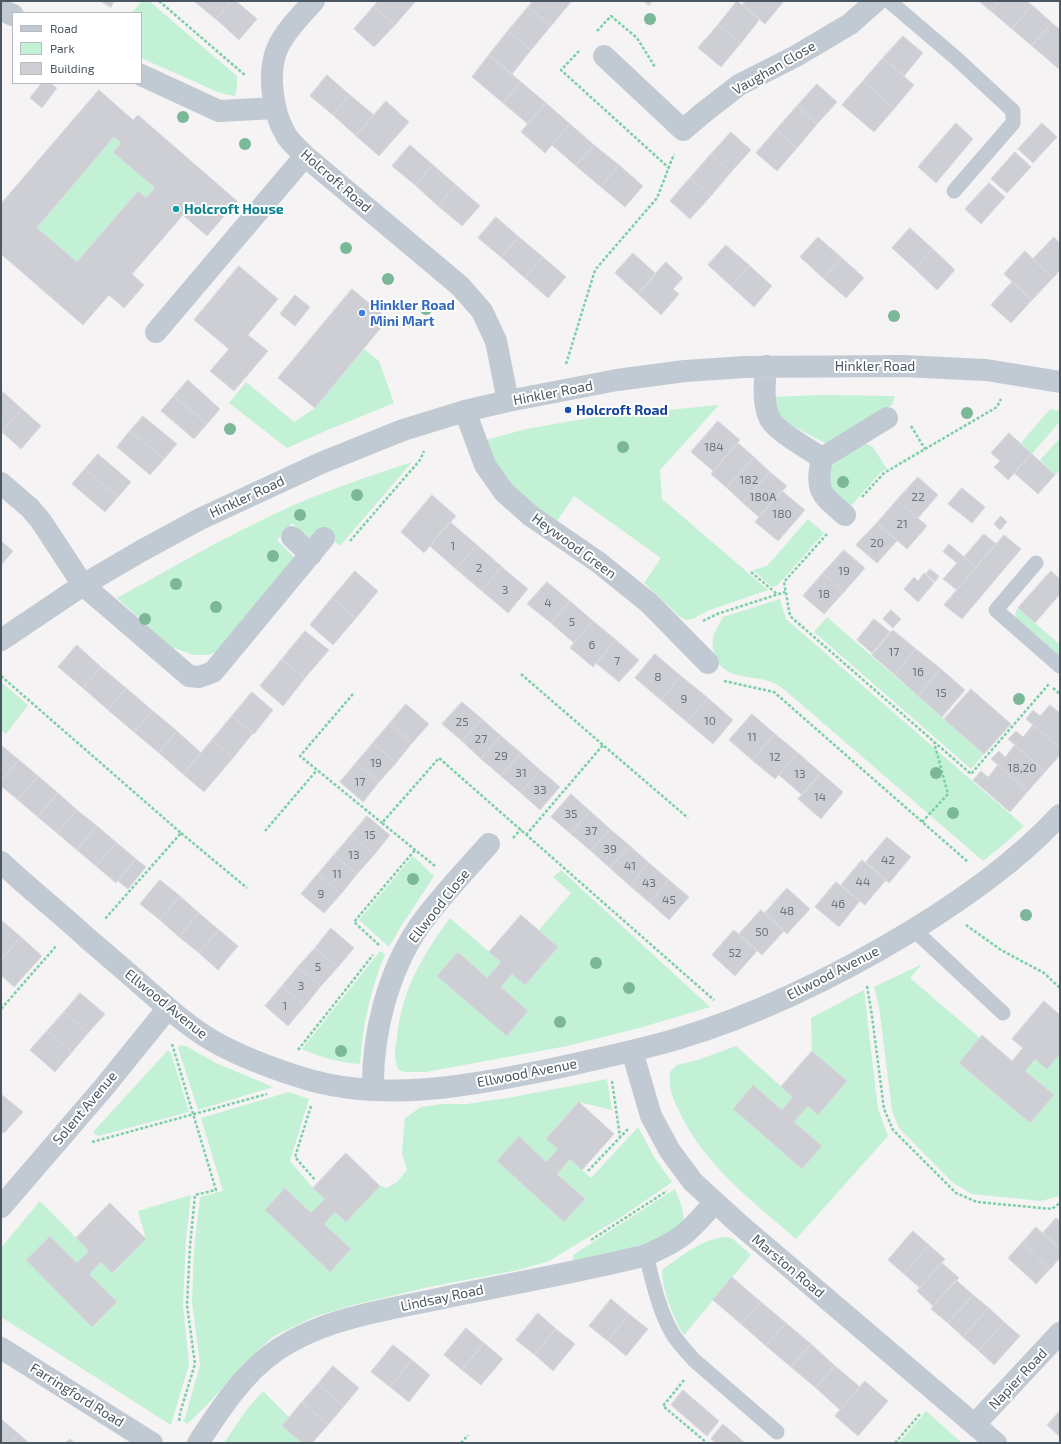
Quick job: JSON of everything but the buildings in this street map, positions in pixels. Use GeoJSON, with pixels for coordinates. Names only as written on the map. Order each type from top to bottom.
{"type":"FeatureCollection","features":[{"type":"Feature","properties":{"kind":"street","name":"Holcroft Road"},"geometry":{"type":"LineString","coordinates":[[314,1],[294,23],[278,47],[271,76],[274,104],[285,134],[305,156],[460,286],[482,311],[496,341],[508,401]]}},
{"type":"Feature","properties":{"kind":"street","name":"Vaughan Close"},"geometry":{"type":"LineString","coordinates":[[683,130],[739,85],[796,56],[850,24],[876,1]]}},
{"type":"Feature","properties":{"kind":"street"},"geometry":{"type":"LineString","coordinates":[[1,10],[12,15]]}},
{"type":"Feature","properties":{"kind":"street"},"geometry":{"type":"LineString","coordinates":[[604,56],[683,130]]}},
{"type":"Feature","properties":{"kind":"street"},"geometry":{"type":"LineString","coordinates":[[142,75],[219,111],[274,104]]}},
{"type":"Feature","properties":{"kind":"street"},"geometry":{"type":"LineString","coordinates":[[156,332],[305,156]]}},
{"type":"Feature","properties":{"kind":"street"},"geometry":{"type":"LineString","coordinates":[[766,366],[764,392],[770,420],[790,438],[822,458]]}},
{"type":"Feature","properties":{"kind":"street","name":"Hinkler Road"},"geometry":{"type":"LineString","coordinates":[[1,640],[83,585],[200,519],[321,463],[403,430],[508,401],[617,380],[685,371],[766,366],[902,366],[986,370],[1060,382]]}},
{"type":"Feature","properties":{"kind":"street","name":"Heywood Green"},"geometry":{"type":"LineString","coordinates":[[465,412],[485,465],[504,492],[531,516],[598,562],[649,603],[708,662]]}},
{"type":"Feature","properties":{"kind":"street"},"geometry":{"type":"LineString","coordinates":[[840,520],[819,488],[819,474],[822,458],[887,418]]}},
{"type":"Feature","properties":{"kind":"street"},"geometry":{"type":"LineString","coordinates":[[1,483],[30,508],[41,521],[83,585],[189,676],[199,677],[213,672],[324,538]]}},
{"type":"Feature","properties":{"kind":"street"},"geometry":{"type":"LineString","coordinates":[[292,537],[311,554]]}},
{"type":"Feature","properties":{"kind":"street","name":"Ellwood Avenue"},"geometry":{"type":"LineString","coordinates":[[1,862],[168,1008],[214,1042],[281,1071],[318,1082],[349,1088],[410,1090],[491,1081],[608,1057],[679,1038],[736,1018],[783,999],[862,960],[949,907],[1018,855],[1060,815]]}},
{"type":"Feature","properties":{"kind":"street","name":"Ellwood Close"},"geometry":{"type":"LineString","coordinates":[[373,1089],[373,1075],[379,1030],[391,980],[420,925],[489,844]]}},
{"type":"Feature","properties":{"kind":"street","name":"Solent Avenue"},"geometry":{"type":"LineString","coordinates":[[2,1203],[105,1086],[168,1008]]}},
{"type":"Feature","properties":{"kind":"street","name":"Marston Road"},"geometry":{"type":"LineString","coordinates":[[632,1051],[651,1116],[670,1151],[690,1177],[715,1202],[996,1443]]}},
{"type":"Feature","properties":{"kind":"street","name":"Lindsay Road"},"geometry":{"type":"LineString","coordinates":[[198,1443],[243,1381],[273,1353],[304,1335],[354,1318],[389,1309],[646,1255],[669,1245],[682,1237],[694,1227],[715,1202]]}},
{"type":"Feature","properties":{"kind":"street","name":"Napier Road"},"geometry":{"type":"LineString","coordinates":[[975,1424],[1060,1333]]}},
{"type":"Feature","properties":{"kind":"street","name":"Farringford Road"},"geometry":{"type":"LineString","coordinates":[[1,1348],[152,1443]]}},
{"type":"Feature","properties":{"kind":"lane"},"geometry":{"type":"LineString","coordinates":[[889,1],[957,59],[1013,111],[1013,123],[954,191]]}},
{"type":"Feature","properties":{"kind":"lane"},"geometry":{"type":"LineString","coordinates":[[1036,562],[996,610],[1060,666]]}},
{"type":"Feature","properties":{"kind":"lane"},"geometry":{"type":"LineString","coordinates":[[913,929],[1003,1013]]}},
{"type":"Feature","properties":{"kind":"lane"},"geometry":{"type":"LineString","coordinates":[[646,1255],[658,1299],[668,1325],[682,1347],[698,1363],[777,1432]]}},
{"type":"Feature","properties":{"kind":"path"},"geometry":{"type":"LineString","coordinates":[[159,1],[274,104]]}},
{"type":"Feature","properties":{"kind":"path"},"geometry":{"type":"LineString","coordinates":[[564,390],[566,363],[595,270],[657,198],[683,130]]}},
{"type":"Feature","properties":{"kind":"path"},"geometry":{"type":"LineString","coordinates":[[1002,399],[997,407],[884,473],[784,582],[785,592],[790,616],[971,774],[1052,680]]}},
{"type":"Feature","properties":{"kind":"path"},"geometry":{"type":"LineString","coordinates":[[324,538],[341,551],[420,460],[438,420]]}},
{"type":"Feature","properties":{"kind":"path"},"geometry":{"type":"LineString","coordinates":[[751,572],[777,594]]}},
{"type":"Feature","properties":{"kind":"path"},"geometry":{"type":"LineString","coordinates":[[679,634],[717,614],[785,592]]}},
{"type":"Feature","properties":{"kind":"path"},"geometry":{"type":"LineString","coordinates":[[708,662],[724,682],[774,692],[988,879]]}},
{"type":"Feature","properties":{"kind":"path"},"geometry":{"type":"LineString","coordinates":[[521,674],[688,818]]}},
{"type":"Feature","properties":{"kind":"path"},"geometry":{"type":"LineString","coordinates":[[1,676],[247,888]]}},
{"type":"Feature","properties":{"kind":"path"},"geometry":{"type":"LineString","coordinates":[[1049,684],[1060,694]]}},
{"type":"Feature","properties":{"kind":"path"},"geometry":{"type":"LineString","coordinates":[[353,694],[300,756],[455,883]]}},
{"type":"Feature","properties":{"kind":"path"},"geometry":{"type":"LineString","coordinates":[[922,822],[948,794],[934,742]]}},
{"type":"Feature","properties":{"kind":"path"},"geometry":{"type":"LineString","coordinates":[[526,835],[603,745]]}},
{"type":"Feature","properties":{"kind":"path"},"geometry":{"type":"LineString","coordinates":[[382,823],[439,758],[736,1018]]}},
{"type":"Feature","properties":{"kind":"path"},"geometry":{"type":"LineString","coordinates":[[265,831],[317,770]]}},
{"type":"Feature","properties":{"kind":"path"},"geometry":{"type":"LineString","coordinates":[[1,1010],[182,833]]}},
{"type":"Feature","properties":{"kind":"path"},"geometry":{"type":"LineString","coordinates":[[380,946],[354,922],[415,850]]}},
{"type":"Feature","properties":{"kind":"path"},"geometry":{"type":"LineString","coordinates":[[949,907],[974,933],[1001,950],[1044,973],[1060,988]]}},
{"type":"Feature","properties":{"kind":"path"},"geometry":{"type":"LineString","coordinates":[[281,1071],[375,952]]}},
{"type":"Feature","properties":{"kind":"path"},"geometry":{"type":"LineString","coordinates":[[862,960],[872,1016],[884,1109],[893,1130],[956,1193],[977,1202],[984,1203],[1052,1209],[1060,1203]]}},
{"type":"Feature","properties":{"kind":"path"},"geometry":{"type":"LineString","coordinates":[[168,1008],[170,1034],[173,1048],[216,1190],[195,1195],[190,1246],[188,1305],[195,1364],[180,1413],[179,1425]]}},
{"type":"Feature","properties":{"kind":"path"},"geometry":{"type":"LineString","coordinates":[[608,1057],[620,1138]]}},
{"type":"Feature","properties":{"kind":"path"},"geometry":{"type":"LineString","coordinates":[[315,1180],[295,1157],[318,1082]]}},
{"type":"Feature","properties":{"kind":"path"},"geometry":{"type":"LineString","coordinates":[[90,1143],[268,1094]]}},
{"type":"Feature","properties":{"kind":"path"},"geometry":{"type":"LineString","coordinates":[[588,1171],[648,1108]]}},
{"type":"Feature","properties":{"kind":"path"},"geometry":{"type":"LineString","coordinates":[[585,1244],[690,1177]]}},
{"type":"Feature","properties":{"kind":"path"},"geometry":{"type":"LineString","coordinates":[[698,1363],[663,1406],[707,1443]]}},
{"type":"Feature","properties":{"kind":"path"},"geometry":{"type":"LineString","coordinates":[[895,1443],[938,1393]]}},
{"type":"Feature","properties":{"kind":"path"},"geometry":{"type":"LineString","coordinates":[[461,1443],[468,1435]]}},
{"type":"Feature","properties":{"kind":"green space"},"geometry":{"type":"Polygon","coordinates":[[[142,1],[149,1],[237,76],[235,96],[220,93],[142,58],[142,12],[133,12],[142,1]]]}},
{"type":"Feature","properties":{"kind":"green space"},"geometry":{"type":"Polygon","coordinates":[[[114,137],[121,143],[113,152],[155,188],[146,198],[138,191],[77,262],[37,228],[114,137]]]}},
{"type":"Feature","properties":{"kind":"green space"},"geometry":{"type":"Polygon","coordinates":[[[364,349],[379,361],[394,403],[287,448],[229,403],[246,382],[294,422],[315,408],[364,349]]]}},
{"type":"Feature","properties":{"kind":"green space"},"geometry":{"type":"Polygon","coordinates":[[[820,395],[895,396],[892,405],[829,445],[787,423],[779,415],[772,397],[820,395]]]}},
{"type":"Feature","properties":{"kind":"green space"},"geometry":{"type":"Polygon","coordinates":[[[719,405],[660,470],[662,499],[768,590],[707,611],[693,619],[686,620],[680,617],[644,583],[661,558],[574,496],[557,521],[516,493],[491,459],[486,440],[526,429],[595,417],[719,405]]]}},
{"type":"Feature","properties":{"kind":"green space"},"geometry":{"type":"Polygon","coordinates":[[[1050,409],[1060,411],[1060,421],[1032,454],[1021,443],[1050,409]]]}},
{"type":"Feature","properties":{"kind":"green space"},"geometry":{"type":"Polygon","coordinates":[[[1060,438],[1060,470],[1055,475],[1040,460],[1060,438]]]}},
{"type":"Feature","properties":{"kind":"green space"},"geometry":{"type":"Polygon","coordinates":[[[867,444],[873,447],[887,469],[881,472],[849,508],[831,493],[826,475],[838,459],[848,451],[867,444]]]}},
{"type":"Feature","properties":{"kind":"green space"},"geometry":{"type":"Polygon","coordinates":[[[412,462],[340,546],[321,530],[312,540],[292,523],[277,540],[296,559],[217,652],[208,655],[194,655],[171,647],[117,598],[219,542],[281,511],[329,491],[412,462]]]}},
{"type":"Feature","properties":{"kind":"green space"},"geometry":{"type":"Polygon","coordinates":[[[808,519],[824,533],[778,585],[772,587],[753,570],[767,566],[808,519]]]}},
{"type":"Feature","properties":{"kind":"green space"},"geometry":{"type":"Polygon","coordinates":[[[780,599],[786,619],[1024,826],[983,861],[783,688],[769,681],[734,674],[720,666],[714,651],[713,641],[715,632],[723,617],[780,599]]]}},
{"type":"Feature","properties":{"kind":"green space"},"geometry":{"type":"Polygon","coordinates":[[[1018,608],[1060,645],[1060,656],[1015,617],[1018,608]]]}},
{"type":"Feature","properties":{"kind":"green space"},"geometry":{"type":"Polygon","coordinates":[[[827,617],[984,754],[971,769],[814,632],[827,617]]]}},
{"type":"Feature","properties":{"kind":"green space"},"geometry":{"type":"Polygon","coordinates":[[[1,682],[28,705],[6,734],[1,730],[1,682]]]}},
{"type":"Feature","properties":{"kind":"green space"},"geometry":{"type":"Polygon","coordinates":[[[413,856],[434,876],[389,947],[359,920],[413,856]]]}},
{"type":"Feature","properties":{"kind":"green space"},"geometry":{"type":"Polygon","coordinates":[[[561,870],[710,1007],[639,1028],[567,1046],[426,1072],[404,1072],[399,1070],[395,1058],[395,1050],[403,1004],[422,960],[450,918],[501,962],[487,978],[507,1036],[528,1011],[501,987],[512,974],[525,985],[558,947],[539,930],[571,893],[553,877],[561,870]]]}},
{"type":"Feature","properties":{"kind":"green space"},"geometry":{"type":"Polygon","coordinates":[[[380,951],[385,954],[375,981],[368,1008],[360,1064],[330,1059],[302,1049],[380,951]]]}},
{"type":"Feature","properties":{"kind":"green space"},"geometry":{"type":"Polygon","coordinates":[[[922,964],[910,978],[980,1038],[959,1063],[1030,1123],[1053,1095],[1025,1071],[1035,1059],[1060,1054],[1060,1196],[1041,1201],[972,1194],[953,1183],[899,1128],[892,1111],[879,1007],[874,987],[922,964]]]}},
{"type":"Feature","properties":{"kind":"green space"},"geometry":{"type":"Polygon","coordinates":[[[864,990],[878,1109],[888,1136],[796,1239],[746,1196],[701,1147],[688,1129],[674,1100],[670,1086],[670,1072],[677,1065],[698,1060],[736,1046],[793,1097],[782,1110],[753,1085],[733,1109],[802,1169],[822,1146],[794,1122],[808,1106],[818,1115],[847,1081],[812,1051],[811,1018],[864,990]]]}},
{"type":"Feature","properties":{"kind":"green space"},"geometry":{"type":"Polygon","coordinates":[[[180,1045],[186,1046],[216,1063],[273,1087],[198,1110],[178,1048],[180,1045]]]}},
{"type":"Feature","properties":{"kind":"green space"},"geometry":{"type":"Polygon","coordinates":[[[168,1050],[171,1053],[189,1112],[98,1136],[93,1132],[168,1050]]]}},
{"type":"Feature","properties":{"kind":"green space"},"geometry":{"type":"Polygon","coordinates":[[[607,1079],[612,1110],[579,1102],[546,1138],[558,1149],[546,1162],[519,1137],[497,1161],[564,1222],[585,1199],[557,1174],[570,1159],[591,1178],[638,1127],[654,1157],[672,1182],[623,1216],[549,1261],[518,1270],[429,1287],[353,1305],[314,1317],[274,1336],[244,1363],[208,1404],[187,1424],[184,1421],[200,1365],[192,1301],[194,1249],[200,1197],[223,1191],[201,1118],[289,1092],[309,1099],[290,1161],[313,1188],[325,1199],[311,1213],[285,1188],[265,1210],[330,1272],[351,1249],[324,1224],[335,1212],[346,1222],[380,1186],[387,1188],[397,1182],[407,1170],[402,1153],[405,1118],[421,1107],[442,1104],[467,1104],[607,1079]]]}},
{"type":"Feature","properties":{"kind":"green space"},"geometry":{"type":"Polygon","coordinates":[[[675,1189],[682,1207],[684,1221],[672,1231],[662,1237],[637,1246],[573,1261],[573,1255],[675,1189]]]}},
{"type":"Feature","properties":{"kind":"green space"},"geometry":{"type":"Polygon","coordinates":[[[191,1195],[186,1239],[183,1305],[189,1364],[171,1425],[1,1317],[1,1248],[40,1201],[89,1251],[77,1263],[50,1236],[26,1260],[93,1327],[117,1302],[89,1274],[101,1262],[113,1273],[146,1239],[138,1211],[191,1195]]]}},
{"type":"Feature","properties":{"kind":"green space"},"geometry":{"type":"Polygon","coordinates":[[[725,1237],[733,1239],[751,1255],[684,1335],[665,1292],[662,1275],[663,1269],[700,1245],[716,1238],[725,1237]]]}},
{"type":"Feature","properties":{"kind":"green space"},"geometry":{"type":"Polygon","coordinates":[[[263,1391],[289,1417],[282,1426],[302,1443],[224,1443],[247,1409],[263,1391]]]}},
{"type":"Feature","properties":{"kind":"green space"},"geometry":{"type":"Polygon","coordinates":[[[926,1411],[962,1443],[899,1443],[926,1411]]]}},
{"type":"Feature","properties":{"kind":"place","name":"Holcroft House"},"geometry":{"type":"Point","coordinates":[176,209]}},
{"type":"Feature","properties":{"kind":"place","name":"Hinkler Road Mini Mart"},"geometry":{"type":"Point","coordinates":[362,313]}},
{"type":"Feature","properties":{"kind":"place","name":"Holcroft Road"},"geometry":{"type":"Point","coordinates":[568,410]}}]}
